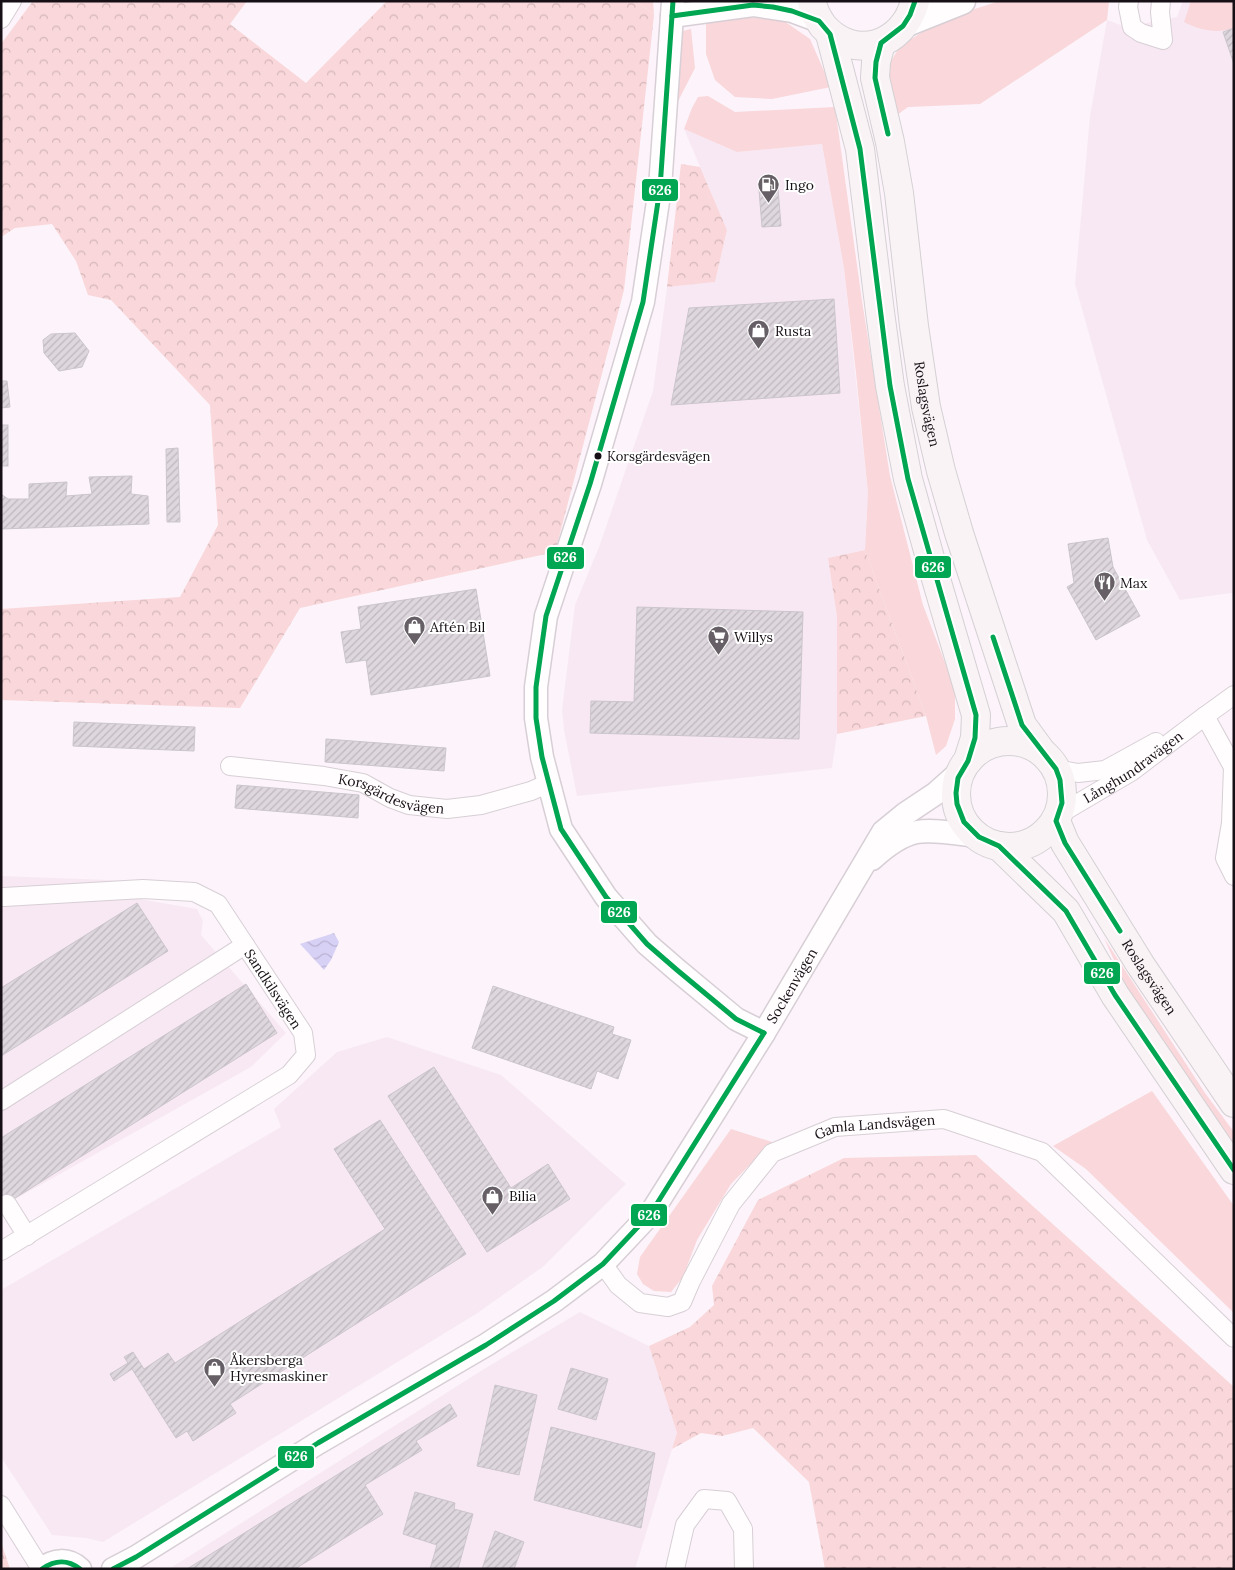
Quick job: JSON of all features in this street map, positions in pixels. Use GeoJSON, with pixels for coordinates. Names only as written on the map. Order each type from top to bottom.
{"type":"FeatureCollection","features":[{"type":"Feature","properties":{"kind":"main road"},"geometry":{"type":"LineString","coordinates":[[820,19],[841,41],[867,46],[881,43],[895,35],[911,12],[962,1]]}},
{"type":"Feature","properties":{"kind":"main road"},"geometry":{"type":"LineString","coordinates":[[820,19],[860,149],[890,386],[908,479],[976,715],[975,738],[957,786],[957,805],[961,817],[1066,911],[1116,995],[1234,1170]]}},
{"type":"Feature","properties":{"kind":"main road","name":"Roslagsvägen"},"geometry":{"type":"LineString","coordinates":[[881,43],[876,62],[875,78],[890,142],[898,193],[926,408],[958,533],[1022,725],[1048,760]]}},
{"type":"Feature","properties":{"kind":"main road"},"geometry":{"type":"LineString","coordinates":[[965,765],[976,752],[997,742],[1020,742],[1031,745],[1048,760],[1060,780],[1062,803],[1057,818],[1045,834],[1024,845],[1011,847],[988,841]]}},
{"type":"Feature","properties":{"kind":"main road","name":"Roslagsvägen"},"geometry":{"type":"LineString","coordinates":[[1057,818],[1065,843],[1140,964],[1234,1103]]}},
{"type":"Feature","properties":{"kind":"street"},"geometry":{"type":"LineString","coordinates":[[1,19],[12,1]]}},
{"type":"Feature","properties":{"kind":"street"},"geometry":{"type":"LineString","coordinates":[[1129,1],[1128,7],[1132,27],[1141,33],[1163,40],[1160,12],[1161,1]]}},
{"type":"Feature","properties":{"kind":"street"},"geometry":{"type":"LineString","coordinates":[[764,1033],[736,1018],[716,1003],[647,944],[612,904],[561,830],[542,757],[536,718],[536,687],[546,616],[590,484],[643,302],[660,188],[673,8],[753,5],[792,11],[820,19]]}},
{"type":"Feature","properties":{"kind":"street","name":"Långhundravägen"},"geometry":{"type":"LineString","coordinates":[[1057,818],[1131,772],[1234,695]]}},
{"type":"Feature","properties":{"kind":"street"},"geometry":{"type":"LineString","coordinates":[[1204,716],[1233,767],[1231,823],[1225,858],[1234,876]]}},
{"type":"Feature","properties":{"kind":"street","name":"Långhundravägen"},"geometry":{"type":"LineString","coordinates":[[1048,760],[1078,773],[1105,770],[1204,716]]}},
{"type":"Feature","properties":{"kind":"street","name":"Sockenvägen"},"geometry":{"type":"LineString","coordinates":[[114,1569],[486,1344],[554,1301],[603,1264],[651,1213],[764,1033],[883,832],[904,814],[935,794],[965,765]]}},
{"type":"Feature","properties":{"kind":"street","name":"Korsgärdesvägen"},"geometry":{"type":"LineString","coordinates":[[230,766],[324,776],[363,783],[390,798],[409,805],[447,809],[481,805],[531,791],[549,783]]}},
{"type":"Feature","properties":{"kind":"street","name":"Sockenvägen"},"geometry":{"type":"LineString","coordinates":[[860,869],[888,845],[916,832],[941,832],[988,841]]}},
{"type":"Feature","properties":{"kind":"street","name":"Sandkilsvägen"},"geometry":{"type":"LineString","coordinates":[[1,1251],[289,1075],[306,1055],[303,1033],[218,904],[194,892],[143,889],[4,897]]}},
{"type":"Feature","properties":{"kind":"street"},"geometry":{"type":"LineString","coordinates":[[1,1101],[245,945]]}},
{"type":"Feature","properties":{"kind":"street","name":"Gamla Landsvägen"},"geometry":{"type":"LineString","coordinates":[[603,1264],[618,1284],[640,1303],[668,1308],[682,1302],[731,1204],[772,1153],[835,1127],[944,1119],[1042,1152],[1234,1338]]}},
{"type":"Feature","properties":{"kind":"street"},"geometry":{"type":"LineString","coordinates":[[7,1204],[27,1236]]}},
{"type":"Feature","properties":{"kind":"street"},"geometry":{"type":"LineString","coordinates":[[675,1569],[685,1525],[704,1500],[727,1501],[742,1529],[744,1569]]}},
{"type":"Feature","properties":{"kind":"street"},"geometry":{"type":"LineString","coordinates":[[1,1506],[42,1569],[50,1563],[60,1561],[71,1562],[80,1569]]}},
{"type":"Feature","properties":{"kind":"shaded area"},"geometry":{"type":"Polygon","coordinates":[[[1183,1],[1234,1],[1234,594],[1180,600],[1147,540],[1075,284],[1090,116],[1107,20],[1126,27],[1177,17],[1183,1]]]}},
{"type":"Feature","properties":{"kind":"shaded area"},"geometry":{"type":"Polygon","coordinates":[[[684,129],[737,152],[822,144],[844,268],[868,493],[865,550],[828,558],[837,617],[837,734],[832,768],[577,796],[562,710],[575,605],[599,547],[653,391],[667,287],[715,282],[727,230],[684,129]]]}},
{"type":"Feature","properties":{"kind":"shaded area"},"geometry":{"type":"Polygon","coordinates":[[[1,876],[135,881],[134,898],[197,909],[203,921],[201,935],[286,1033],[251,1067],[1,1207],[1,876]]]}},
{"type":"Feature","properties":{"kind":"shaded area"},"geometry":{"type":"Polygon","coordinates":[[[387,1037],[501,1075],[626,1184],[544,1266],[476,1314],[103,1542],[86,1538],[52,1535],[1,1457],[1,1290],[281,1127],[274,1109],[337,1052],[387,1037]]]}},
{"type":"Feature","properties":{"kind":"shaded area"},"geometry":{"type":"Polygon","coordinates":[[[580,1312],[649,1346],[677,1433],[635,1569],[169,1569],[484,1369],[580,1312]]]}},
{"type":"Feature","properties":{"kind":"green space"},"geometry":{"type":"Polygon","coordinates":[[[33,1],[247,1],[230,24],[306,83],[387,1],[636,1],[654,15],[624,290],[555,552],[300,608],[240,708],[1,700],[1,609],[180,597],[218,525],[210,405],[111,300],[88,295],[76,261],[52,224],[15,228],[1,237],[1,44],[33,1]]]}},
{"type":"Feature","properties":{"kind":"green space"},"geometry":{"type":"Polygon","coordinates":[[[636,1],[653,1],[654,15],[636,1]]]}},
{"type":"Feature","properties":{"kind":"green space"},"geometry":{"type":"Polygon","coordinates":[[[1000,1],[1109,1],[1107,20],[980,104],[908,107],[897,115],[884,73],[900,46],[943,19],[1000,1]]]}},
{"type":"Feature","properties":{"kind":"green space"},"geometry":{"type":"Polygon","coordinates":[[[1191,1],[1234,1],[1234,28],[1221,31],[1208,30],[1184,22],[1191,1]]]}},
{"type":"Feature","properties":{"kind":"green space"},"geometry":{"type":"Polygon","coordinates":[[[739,16],[784,21],[810,39],[831,87],[772,99],[735,97],[715,80],[706,54],[706,24],[739,16]]]}},
{"type":"Feature","properties":{"kind":"green space"},"geometry":{"type":"Polygon","coordinates":[[[691,29],[695,68],[673,111],[679,32],[691,29]]]}},
{"type":"Feature","properties":{"kind":"green space"},"geometry":{"type":"Polygon","coordinates":[[[708,96],[735,112],[835,107],[862,301],[890,476],[923,605],[955,689],[955,719],[946,746],[936,755],[926,716],[865,550],[868,493],[856,373],[844,268],[822,144],[737,152],[684,129],[698,97],[708,96]]]}},
{"type":"Feature","properties":{"kind":"green space"},"geometry":{"type":"Polygon","coordinates":[[[681,164],[700,167],[727,230],[715,282],[667,287],[681,164]]]}},
{"type":"Feature","properties":{"kind":"green space"},"geometry":{"type":"Polygon","coordinates":[[[865,550],[926,716],[837,734],[837,617],[828,558],[865,550]]]}},
{"type":"Feature","properties":{"kind":"green space"},"geometry":{"type":"Polygon","coordinates":[[[1104,938],[1205,1093],[1234,1132],[1234,1152],[1164,1051],[1124,982],[1104,938]]]}},
{"type":"Feature","properties":{"kind":"green space"},"geometry":{"type":"Polygon","coordinates":[[[1152,1091],[1234,1206],[1234,1313],[1086,1169],[1053,1146],[1152,1091]]]}},
{"type":"Feature","properties":{"kind":"green space"},"geometry":{"type":"Polygon","coordinates":[[[731,1129],[772,1142],[731,1184],[697,1240],[683,1277],[671,1292],[654,1291],[643,1284],[637,1274],[640,1257],[731,1129]]]}},
{"type":"Feature","properties":{"kind":"green space"},"geometry":{"type":"Polygon","coordinates":[[[976,1155],[1234,1387],[1234,1569],[825,1569],[809,1482],[753,1428],[722,1436],[701,1433],[672,1449],[677,1433],[649,1346],[690,1327],[714,1305],[712,1286],[758,1200],[844,1158],[976,1155]]]}},
{"type":"Feature","properties":{"kind":"green space"},"geometry":{"type":"Polygon","coordinates":[[[1,1542],[10,1569],[1,1569],[1,1542]]]}},
{"type":"Feature","properties":{"kind":"water"},"geometry":{"type":"Polygon","coordinates":[[[334,933],[339,942],[324,970],[300,944],[334,933]]]}},
{"type":"Feature","properties":{"kind":"building"},"geometry":{"type":"Polygon","coordinates":[[[1234,28],[1234,64],[1223,32],[1234,28]]]}},
{"type":"Feature","properties":{"kind":"building"},"geometry":{"type":"Polygon","coordinates":[[[778,189],[781,226],[762,227],[759,190],[778,189]]]}},
{"type":"Feature","properties":{"kind":"building","name":"Rusta"},"geometry":{"type":"Polygon","coordinates":[[[834,299],[840,393],[671,405],[689,308],[834,299]]]}},
{"type":"Feature","properties":{"kind":"building"},"geometry":{"type":"Polygon","coordinates":[[[75,333],[89,351],[82,367],[59,371],[44,353],[43,340],[51,334],[75,333]]]}},
{"type":"Feature","properties":{"kind":"building"},"geometry":{"type":"Polygon","coordinates":[[[1,381],[7,381],[10,407],[1,408],[1,381]]]}},
{"type":"Feature","properties":{"kind":"building"},"geometry":{"type":"Polygon","coordinates":[[[1,425],[8,425],[8,466],[1,466],[1,425]]]}},
{"type":"Feature","properties":{"kind":"building"},"geometry":{"type":"Polygon","coordinates":[[[178,448],[180,522],[167,522],[166,449],[178,448]]]}},
{"type":"Feature","properties":{"kind":"building"},"geometry":{"type":"Polygon","coordinates":[[[132,476],[131,494],[148,496],[149,524],[1,529],[1,494],[8,499],[29,499],[29,484],[67,482],[66,496],[92,494],[89,477],[132,476]]]}},
{"type":"Feature","properties":{"kind":"building","name":"Max"},"geometry":{"type":"Polygon","coordinates":[[[1108,538],[1113,567],[1140,616],[1096,640],[1067,587],[1074,583],[1068,544],[1108,538]]]}},
{"type":"Feature","properties":{"kind":"building","name":"Aftén Bil"},"geometry":{"type":"Polygon","coordinates":[[[476,589],[490,676],[371,695],[366,660],[346,663],[341,632],[361,629],[358,607],[476,589]]]}},
{"type":"Feature","properties":{"kind":"building","name":"Willys"},"geometry":{"type":"Polygon","coordinates":[[[637,607],[803,612],[799,739],[590,733],[591,701],[634,702],[637,607]]]}},
{"type":"Feature","properties":{"kind":"building"},"geometry":{"type":"Polygon","coordinates":[[[74,722],[195,727],[194,751],[73,746],[74,722]]]}},
{"type":"Feature","properties":{"kind":"building"},"geometry":{"type":"Polygon","coordinates":[[[326,739],[446,748],[444,771],[325,762],[326,739]]]}},
{"type":"Feature","properties":{"kind":"building"},"geometry":{"type":"Polygon","coordinates":[[[237,785],[359,795],[358,818],[235,808],[237,785]]]}},
{"type":"Feature","properties":{"kind":"building"},"geometry":{"type":"Polygon","coordinates":[[[137,903],[168,951],[1,1056],[1,988],[137,903]]]}},
{"type":"Feature","properties":{"kind":"building"},"geometry":{"type":"Polygon","coordinates":[[[246,984],[277,1033],[1,1207],[1,1138],[246,984]]]}},
{"type":"Feature","properties":{"kind":"building"},"geometry":{"type":"Polygon","coordinates":[[[493,986],[614,1027],[612,1034],[631,1040],[618,1079],[597,1071],[591,1089],[472,1048],[493,986]]]}},
{"type":"Feature","properties":{"kind":"building"},"geometry":{"type":"Polygon","coordinates":[[[434,1067],[511,1188],[548,1164],[570,1199],[487,1252],[388,1096],[434,1067]]]}},
{"type":"Feature","properties":{"kind":"building"},"geometry":{"type":"Polygon","coordinates":[[[380,1120],[466,1254],[230,1404],[236,1413],[193,1441],[187,1431],[176,1438],[132,1369],[114,1381],[110,1374],[128,1363],[124,1357],[133,1352],[144,1369],[168,1353],[175,1363],[385,1229],[334,1149],[380,1120]]]}},
{"type":"Feature","properties":{"kind":"building"},"geometry":{"type":"Polygon","coordinates":[[[571,1368],[608,1379],[596,1420],[558,1409],[571,1368]]]}},
{"type":"Feature","properties":{"kind":"building"},"geometry":{"type":"Polygon","coordinates":[[[495,1385],[537,1395],[519,1475],[477,1466],[495,1385]]]}},
{"type":"Feature","properties":{"kind":"building"},"geometry":{"type":"Polygon","coordinates":[[[450,1404],[457,1416],[416,1441],[422,1450],[365,1485],[383,1514],[295,1569],[187,1569],[450,1404]]]}},
{"type":"Feature","properties":{"kind":"building"},"geometry":{"type":"Polygon","coordinates":[[[551,1427],[655,1453],[641,1528],[534,1500],[551,1427]]]}},
{"type":"Feature","properties":{"kind":"building"},"geometry":{"type":"Polygon","coordinates":[[[415,1492],[455,1503],[454,1509],[473,1514],[458,1569],[430,1569],[437,1545],[403,1534],[415,1492]]]}},
{"type":"Feature","properties":{"kind":"building"},"geometry":{"type":"Polygon","coordinates":[[[495,1531],[524,1542],[514,1569],[482,1569],[495,1531]]]}},
{"type":"Feature","properties":{"kind":"transit line","name":"626"},"geometry":{"type":"LineString","coordinates":[[673,1],[660,188],[643,302],[590,484],[546,616],[536,687],[536,718],[542,757],[561,829],[606,897],[647,944],[677,970],[736,1019],[764,1033]]}},
{"type":"Feature","properties":{"kind":"transit line","name":"626"},"geometry":{"type":"LineString","coordinates":[[888,134],[875,78],[876,62],[881,43],[903,26],[910,15],[915,1]]}},
{"type":"Feature","properties":{"kind":"transit line","name":"626"},"geometry":{"type":"LineString","coordinates":[[672,16],[753,5],[773,7],[792,11],[819,21],[830,34],[860,149],[890,386],[908,479],[976,715],[975,738],[968,761],[958,778],[957,804],[964,822],[979,837],[999,846],[1066,911],[1115,995],[1234,1170]]}},
{"type":"Feature","properties":{"kind":"transit line","name":"626"},"geometry":{"type":"LineString","coordinates":[[993,637],[1022,725],[1056,769],[1060,780],[1062,803],[1056,821],[1065,843],[1120,931]]}},
{"type":"Feature","properties":{"kind":"transit line","name":"626"},"geometry":{"type":"LineString","coordinates":[[113,1569],[136,1557],[318,1443],[486,1345],[554,1301],[603,1264],[651,1213],[764,1033]]}},
{"type":"Feature","properties":{"kind":"transit line","name":"626"},"geometry":{"type":"LineString","coordinates":[[42,1569],[56,1562],[66,1562],[80,1569]]}},
{"type":"Feature","properties":{"kind":"place","name":"Ingo"},"geometry":{"type":"Point","coordinates":[769,204]}},
{"type":"Feature","properties":{"kind":"place","name":"Rusta"},"geometry":{"type":"Point","coordinates":[759,350]}},
{"type":"Feature","properties":{"kind":"place","name":"Korsgärdesvägen"},"geometry":{"type":"Point","coordinates":[598,456]}},
{"type":"Feature","properties":{"kind":"place","name":"Max"},"geometry":{"type":"Point","coordinates":[1104,602]}},
{"type":"Feature","properties":{"kind":"place","name":"Aftén Bil"},"geometry":{"type":"Point","coordinates":[414,646]}},
{"type":"Feature","properties":{"kind":"place","name":"Willys"},"geometry":{"type":"Point","coordinates":[718,656]}},
{"type":"Feature","properties":{"kind":"place","name":"Bilia"},"geometry":{"type":"Point","coordinates":[493,1215]}},
{"type":"Feature","properties":{"kind":"place","name":"Åkersberga Hyresmaskiner"},"geometry":{"type":"Point","coordinates":[214,1387]}}]}
